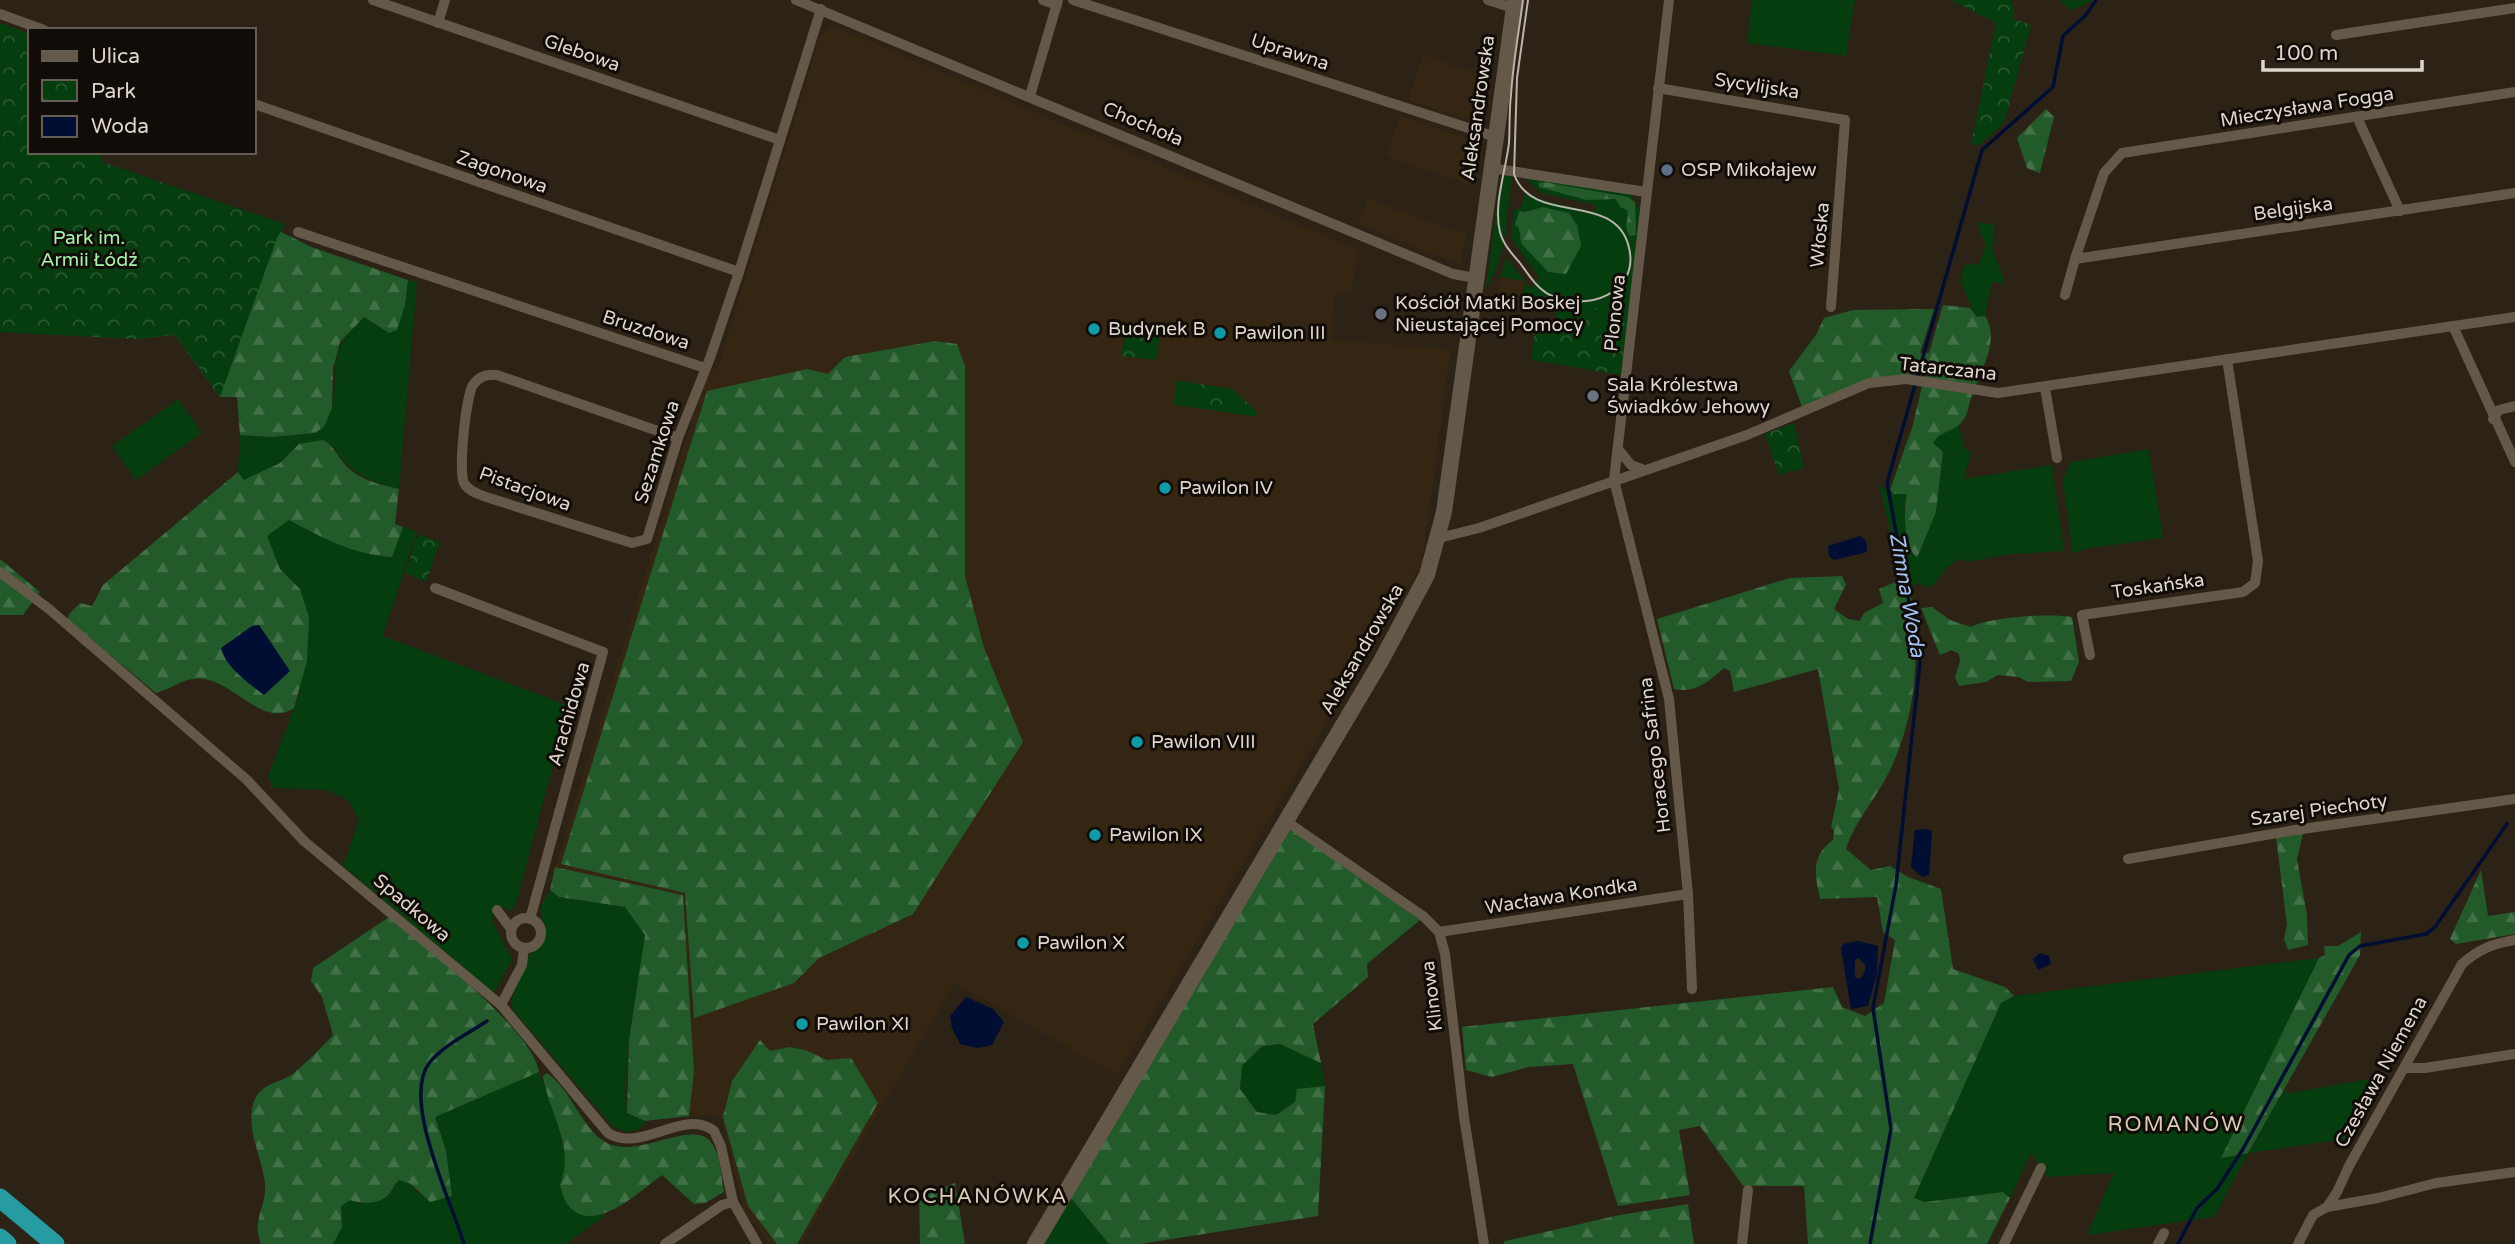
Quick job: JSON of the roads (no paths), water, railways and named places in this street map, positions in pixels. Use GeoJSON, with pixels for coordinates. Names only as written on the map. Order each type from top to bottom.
{"type":"FeatureCollection","features":[{"type":"Feature","properties":{"kind":"highway"},"geometry":{"type":"LineString","coordinates":[[0,1198],[55,1244]]}},
{"type":"Feature","properties":{"kind":"highway"},"geometry":{"type":"LineString","coordinates":[[0,1238],[7,1244]]}},
{"type":"Feature","properties":{"kind":"main road","name":"Aleksandrowska"},"geometry":{"type":"LineString","coordinates":[[1035,1244],[1410,611],[1427,575],[1439,538],[1514,4]]}},
{"type":"Feature","properties":{"kind":"street","name":"Glebowa"},"geometry":{"type":"LineString","coordinates":[[373,0],[780,139]]}},
{"type":"Feature","properties":{"kind":"street"},"geometry":{"type":"LineString","coordinates":[[438,23],[445,0]]}},
{"type":"Feature","properties":{"kind":"street","name":"Chochoła"},"geometry":{"type":"LineString","coordinates":[[796,0],[1453,274],[1476,278]]}},
{"type":"Feature","properties":{"kind":"street"},"geometry":{"type":"LineString","coordinates":[[1030,96],[1058,2],[1043,0]]}},
{"type":"Feature","properties":{"kind":"street","name":"Uprawna"},"geometry":{"type":"LineString","coordinates":[[1073,0],[1496,137]]}},
{"type":"Feature","properties":{"kind":"street"},"geometry":{"type":"LineString","coordinates":[[1488,0],[1514,4]]}},
{"type":"Feature","properties":{"kind":"street","name":"Plonowa"},"geometry":{"type":"LineString","coordinates":[[1614,480],[1669,0]]}},
{"type":"Feature","properties":{"kind":"street"},"geometry":{"type":"LineString","coordinates":[[2336,35],[2515,8]]}},
{"type":"Feature","properties":{"kind":"street","name":"Bruzdowa"},"geometry":{"type":"LineString","coordinates":[[298,232],[705,369],[739,272],[821,9]]}},
{"type":"Feature","properties":{"kind":"street"},"geometry":{"type":"LineString","coordinates":[[0,14],[38,28]]}},
{"type":"Feature","properties":{"kind":"street","name":"Sycylijska"},"geometry":{"type":"LineString","coordinates":[[1658,88],[1842,117],[1847,124]]}},
{"type":"Feature","properties":{"kind":"street","name":"Mieczysława Fogga"},"geometry":{"type":"LineString","coordinates":[[2075,259],[2108,165],[2122,153],[2515,92]]}},
{"type":"Feature","properties":{"kind":"street","name":"Zagonowa"},"geometry":{"type":"LineString","coordinates":[[256,105],[739,272]]}},
{"type":"Feature","properties":{"kind":"street"},"geometry":{"type":"LineString","coordinates":[[2357,117],[2400,211]]}},
{"type":"Feature","properties":{"kind":"street","name":"Włoska"},"geometry":{"type":"LineString","coordinates":[[1831,307],[1847,124]]}},
{"type":"Feature","properties":{"kind":"street"},"geometry":{"type":"LineString","coordinates":[[1492,168],[1646,192]]}},
{"type":"Feature","properties":{"kind":"street","name":"Belgijska"},"geometry":{"type":"LineString","coordinates":[[2075,259],[2515,193]]}},
{"type":"Feature","properties":{"kind":"street"},"geometry":{"type":"LineString","coordinates":[[2065,295],[2075,259]]}},
{"type":"Feature","properties":{"kind":"street","name":"Tatarczana"},"geometry":{"type":"LineString","coordinates":[[1439,538],[1479,528],[1775,424],[1853,387],[1906,379],[1985,393],[2046,388],[2515,317]]}},
{"type":"Feature","properties":{"kind":"street"},"geometry":{"type":"LineString","coordinates":[[2453,326],[2493,419],[2515,461]]}},
{"type":"Feature","properties":{"kind":"street","name":"Toskańska"},"geometry":{"type":"LineString","coordinates":[[2090,655],[2082,615],[2243,592],[2255,583],[2258,561],[2227,359]]}},
{"type":"Feature","properties":{"kind":"street","name":"Sezamkowa"},"geometry":{"type":"LineString","coordinates":[[639,543],[647,539],[678,438],[705,369]]}},
{"type":"Feature","properties":{"kind":"street","name":"Pistacjowa"},"geometry":{"type":"LineString","coordinates":[[639,543],[486,497],[468,488],[461,468],[470,392],[479,378],[497,375],[678,438]]}},
{"type":"Feature","properties":{"kind":"street"},"geometry":{"type":"LineString","coordinates":[[2046,388],[2057,458]]}},
{"type":"Feature","properties":{"kind":"street"},"geometry":{"type":"LineString","coordinates":[[2493,419],[2499,410],[2515,406]]}},
{"type":"Feature","properties":{"kind":"street"},"geometry":{"type":"LineString","coordinates":[[1619,450],[1631,465],[1644,470]]}},
{"type":"Feature","properties":{"kind":"street","name":"Horacego Safrina"},"geometry":{"type":"LineString","coordinates":[[1614,480],[1669,699],[1688,894],[1692,989]]}},
{"type":"Feature","properties":{"kind":"street","name":"Spadkowa"},"geometry":{"type":"LineString","coordinates":[[0,572],[49,609],[247,780],[304,841],[501,1005],[598,1123],[618,1139],[696,1123],[714,1131],[721,1146],[733,1202],[758,1244]]}},
{"type":"Feature","properties":{"kind":"street","name":"Arachidowa"},"geometry":{"type":"LineString","coordinates":[[435,588],[603,652],[530,919]]}},
{"type":"Feature","properties":{"kind":"street","name":"Szarej Piechoty"},"geometry":{"type":"LineString","coordinates":[[2128,859],[2295,830],[2515,799]]}},
{"type":"Feature","properties":{"kind":"street","name":"Klinowa"},"geometry":{"type":"LineString","coordinates":[[1286,821],[1412,908],[1439,932],[1445,954],[1469,1153],[1484,1244]]}},
{"type":"Feature","properties":{"kind":"street","name":"Wacława Kondka"},"geometry":{"type":"LineString","coordinates":[[1439,932],[1688,894]]}},
{"type":"Feature","properties":{"kind":"street"},"geometry":{"type":"LineString","coordinates":[[530,919],[539,927],[540,937],[535,944],[524,947],[514,942],[514,925],[530,919]]}},
{"type":"Feature","properties":{"kind":"street","name":"Czesława Niemena"},"geometry":{"type":"LineString","coordinates":[[2298,1244],[2313,1215],[2327,1207],[2462,964],[2478,950],[2491,944],[2515,940]]}},
{"type":"Feature","properties":{"kind":"street"},"geometry":{"type":"LineString","coordinates":[[501,1005],[522,965],[524,947]]}},
{"type":"Feature","properties":{"kind":"street"},"geometry":{"type":"LineString","coordinates":[[2405,1068],[2425,1068],[2515,1054]]}},
{"type":"Feature","properties":{"kind":"street"},"geometry":{"type":"LineString","coordinates":[[2004,1244],[2041,1168]]}},
{"type":"Feature","properties":{"kind":"street"},"geometry":{"type":"LineString","coordinates":[[2327,1207],[2378,1198],[2436,1183],[2515,1172]]}},
{"type":"Feature","properties":{"kind":"street"},"geometry":{"type":"LineString","coordinates":[[1742,1244],[1748,1190]]}},
{"type":"Feature","properties":{"kind":"street"},"geometry":{"type":"LineString","coordinates":[[665,1244],[722,1205],[733,1202]]}},
{"type":"Feature","properties":{"kind":"street"},"geometry":{"type":"LineString","coordinates":[[2158,1244],[2164,1233]]}},
{"type":"Feature","properties":{"kind":"water"},"geometry":{"type":"Polygon","coordinates":[[[1860,536],[1866,541],[1867,552],[1834,560],[1829,556],[1828,546],[1860,536]]]}},
{"type":"Feature","properties":{"kind":"water"},"geometry":{"type":"Polygon","coordinates":[[[259,625],[290,671],[264,695],[233,668],[221,648],[252,626],[259,625]]]}},
{"type":"Feature","properties":{"kind":"water"},"geometry":{"type":"Polygon","coordinates":[[[1915,830],[1932,831],[1929,875],[1922,877],[1911,867],[1915,830]]]}},
{"type":"Feature","properties":{"kind":"water"},"geometry":{"type":"Polygon","coordinates":[[[1858,941],[1878,946],[1877,973],[1868,1006],[1851,1009],[1841,948],[1843,944],[1858,941]],[[1859,958],[1855,960],[1855,977],[1858,979],[1863,976],[1866,966],[1859,958]]]}},
{"type":"Feature","properties":{"kind":"water"},"geometry":{"type":"Polygon","coordinates":[[[2040,953],[2049,956],[2051,964],[2038,970],[2033,959],[2040,953]]]}},
{"type":"Feature","properties":{"kind":"water"},"geometry":{"type":"Polygon","coordinates":[[[966,997],[993,1009],[1004,1022],[992,1045],[978,1048],[960,1044],[952,1028],[950,1016],[966,997]]]}},
{"type":"Feature","properties":{"kind":"waterway","name":"Zimna Woda"},"geometry":{"type":"LineString","coordinates":[[1870,1244],[1891,1129],[1873,1008],[1896,885],[1920,662],[1887,483],[1982,150],[2053,87],[2063,36],[2086,15],[2096,0]]}},
{"type":"Feature","properties":{"kind":"waterway"},"geometry":{"type":"LineString","coordinates":[[2178,1244],[2197,1208],[2217,1189],[2243,1149],[2349,955],[2360,946],[2426,934],[2435,927],[2507,824]]}},
{"type":"Feature","properties":{"kind":"waterway"},"geometry":{"type":"LineString","coordinates":[[464,1244],[424,1125],[422,1078],[436,1056],[487,1021]]}},
{"type":"Feature","properties":{"kind":"tram line"},"geometry":{"type":"LineString","coordinates":[[1523,0],[1512,83],[1509,143],[1499,199],[1500,232],[1508,249],[1532,280],[1548,294],[1578,302],[1594,300],[1619,287],[1627,275],[1630,261],[1628,244],[1619,228],[1606,218],[1590,212],[1537,199],[1523,190],[1514,174],[1517,78],[1528,0]]}},
{"type":"Feature","properties":{"kind":"place","name":"OSP Mikołajew"},"geometry":{"type":"Point","coordinates":[1667,170]}},
{"type":"Feature","properties":{"kind":"place","name":"Kościół Matki Boskej Nieustającej Pomocy"},"geometry":{"type":"Point","coordinates":[1381,314]}},
{"type":"Feature","properties":{"kind":"place","name":"Budynek B"},"geometry":{"type":"Point","coordinates":[1094,329]}},
{"type":"Feature","properties":{"kind":"place","name":"Pawilon III"},"geometry":{"type":"Point","coordinates":[1220,333]}},
{"type":"Feature","properties":{"kind":"place","name":"Sala Królestwa Świadków Jehowy"},"geometry":{"type":"Point","coordinates":[1593,396]}},
{"type":"Feature","properties":{"kind":"place","name":"Pawilon IV"},"geometry":{"type":"Point","coordinates":[1165,488]}},
{"type":"Feature","properties":{"kind":"place","name":"Pawilon VIII"},"geometry":{"type":"Point","coordinates":[1137,742]}},
{"type":"Feature","properties":{"kind":"place","name":"Pawilon IX"},"geometry":{"type":"Point","coordinates":[1095,835]}},
{"type":"Feature","properties":{"kind":"place","name":"Pawilon X"},"geometry":{"type":"Point","coordinates":[1023,943]}},
{"type":"Feature","properties":{"kind":"place","name":"Pawilon XI"},"geometry":{"type":"Point","coordinates":[802,1024]}},
{"type":"Feature","properties":{"kind":"district","name":"ROMANÓW"},"geometry":{"type":"Point","coordinates":[2176,1124]}},
{"type":"Feature","properties":{"kind":"district","name":"KOCHANÓWKA"},"geometry":{"type":"Point","coordinates":[978,1196]}},
{"type":"Feature","properties":{"kind":"park label","name":"Park im. Armii Łódź"},"geometry":{"type":"Point","coordinates":[89,249]}}]}
